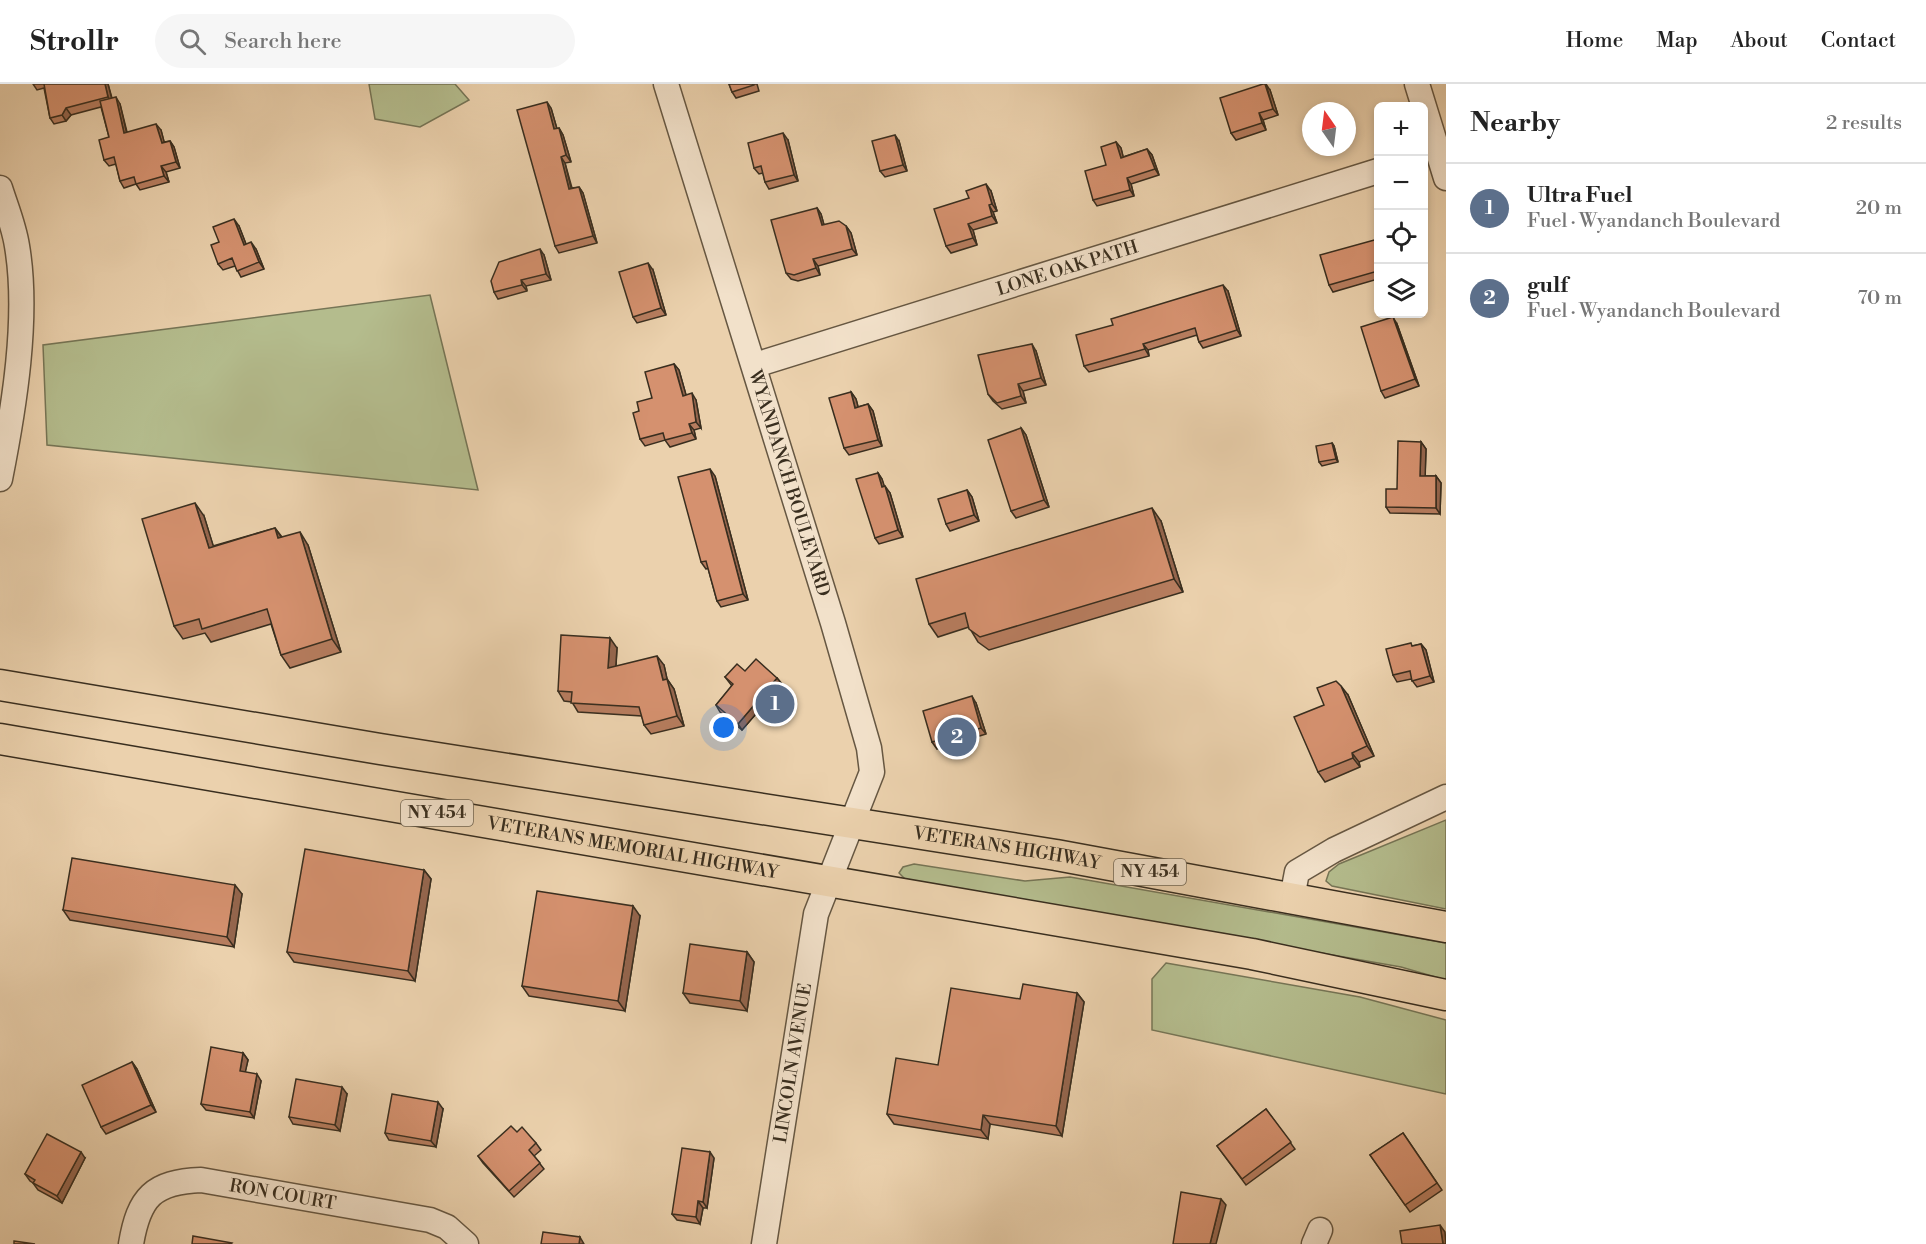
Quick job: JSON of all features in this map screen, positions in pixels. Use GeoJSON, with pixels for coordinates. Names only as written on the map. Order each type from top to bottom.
{"type":"FeatureCollection","features":[{"type":"Feature","properties":{"kind":"main road","name":"NY 454"},"geometry":{"type":"LineString","coordinates":[[0,686],[380,749],[852,822]]}},
{"type":"Feature","properties":{"kind":"main road","name":"VETERANS MEMORIAL HIGHWAY"},"geometry":{"type":"LineString","coordinates":[[0,739],[1252,954],[1446,995]]}},
{"type":"Feature","properties":{"kind":"main road","name":"VETERANS HIGHWAY"},"geometry":{"type":"LineString","coordinates":[[852,822],[1067,857],[1446,927]]}},
{"type":"Feature","properties":{"kind":"street","name":"WYANDANCH BOULEVARD"},"geometry":{"type":"LineString","coordinates":[[666,84],[755,365],[869,748],[872,772],[829,883]]}},
{"type":"Feature","properties":{"kind":"street"},"geometry":{"type":"LineString","coordinates":[[1417,84],[1436,154],[1446,178]]}},
{"type":"Feature","properties":{"kind":"street","name":"LONE OAK PATH"},"geometry":{"type":"LineString","coordinates":[[755,365],[1374,172]]}},
{"type":"Feature","properties":{"kind":"street"},"geometry":{"type":"LineString","coordinates":[[0,188],[17,245],[21,302],[11,420],[0,479]]}},
{"type":"Feature","properties":{"kind":"street"},"geometry":{"type":"LineString","coordinates":[[1292,898],[1297,872],[1334,850],[1446,797]]}},
{"type":"Feature","properties":{"kind":"street","name":"LINCOLN AVENUE"},"geometry":{"type":"LineString","coordinates":[[768,1243],[816,914],[829,883]]}},
{"type":"Feature","properties":{"kind":"street","name":"RON COURT"},"geometry":{"type":"LineString","coordinates":[[131,1244],[140,1209],[147,1197],[159,1188],[179,1181],[201,1180],[430,1220],[447,1227],[466,1244]]}},
{"type":"Feature","properties":{"kind":"green space"},"geometry":{"type":"Polygon","coordinates":[[[369,84],[455,84],[469,100],[420,127],[375,119],[369,84]]]}},
{"type":"Feature","properties":{"kind":"green space"},"geometry":{"type":"Polygon","coordinates":[[[430,295],[478,490],[47,445],[43,345],[430,295]]]}},
{"type":"Feature","properties":{"kind":"green space"},"geometry":{"type":"Polygon","coordinates":[[[1446,820],[1446,909],[1332,886],[1326,881],[1329,872],[1339,864],[1446,820]]]}},
{"type":"Feature","properties":{"kind":"green space"},"geometry":{"type":"Polygon","coordinates":[[[914,864],[1025,881],[1070,877],[1446,943],[1446,980],[1401,967],[906,880],[899,873],[903,867],[914,864]]]}},
{"type":"Feature","properties":{"kind":"green space"},"geometry":{"type":"Polygon","coordinates":[[[1166,963],[1360,997],[1446,1020],[1446,1094],[1152,1030],[1152,979],[1166,963]]]}},
{"type":"Feature","properties":{"kind":"building"},"geometry":{"type":"Polygon","coordinates":[[[44,84],[105,84],[108,97],[66,108],[62,115],[50,118],[44,84]]]}},
{"type":"Feature","properties":{"kind":"building"},"geometry":{"type":"Polygon","coordinates":[[[729,84],[754,84],[754,85],[732,92],[729,84]]]}},
{"type":"Feature","properties":{"kind":"building"},"geometry":{"type":"Polygon","coordinates":[[[1265,84],[1273,109],[1259,113],[1262,123],[1231,133],[1220,98],[1265,84]]]}},
{"type":"Feature","properties":{"kind":"building"},"geometry":{"type":"Polygon","coordinates":[[[116,97],[124,133],[156,124],[162,143],[170,141],[176,162],[161,166],[164,176],[136,184],[134,177],[120,181],[114,157],[104,160],[99,140],[109,137],[100,101],[116,97]]]}},
{"type":"Feature","properties":{"kind":"building"},"geometry":{"type":"Polygon","coordinates":[[[547,102],[554,129],[559,128],[566,155],[561,157],[569,189],[579,187],[593,236],[555,246],[517,110],[547,102]]]}},
{"type":"Feature","properties":{"kind":"building"},"geometry":{"type":"Polygon","coordinates":[[[783,133],[794,175],[765,182],[761,166],[754,168],[748,143],[783,133]]]}},
{"type":"Feature","properties":{"kind":"building"},"geometry":{"type":"Polygon","coordinates":[[[895,135],[903,165],[880,171],[872,141],[895,135]]]}},
{"type":"Feature","properties":{"kind":"building"},"geometry":{"type":"Polygon","coordinates":[[[1116,142],[1121,158],[1147,149],[1155,169],[1127,178],[1130,190],[1093,200],[1085,171],[1106,165],[1101,147],[1116,142]]]}},
{"type":"Feature","properties":{"kind":"building"},"geometry":{"type":"Polygon","coordinates":[[[986,184],[992,204],[989,205],[992,216],[968,224],[973,238],[946,246],[934,209],[969,198],[966,191],[986,184]]]}},
{"type":"Feature","properties":{"kind":"building"},"geometry":{"type":"Polygon","coordinates":[[[817,208],[822,225],[839,221],[846,226],[852,249],[813,259],[816,268],[794,275],[786,273],[771,220],[817,208]]]}},
{"type":"Feature","properties":{"kind":"building"},"geometry":{"type":"Polygon","coordinates":[[[234,219],[244,245],[251,242],[259,262],[237,271],[232,258],[218,264],[211,245],[219,242],[213,227],[234,219]]]}},
{"type":"Feature","properties":{"kind":"building"},"geometry":{"type":"Polygon","coordinates":[[[1374,240],[1374,272],[1329,285],[1320,255],[1374,240]]]}},
{"type":"Feature","properties":{"kind":"building"},"geometry":{"type":"Polygon","coordinates":[[[540,249],[546,274],[521,280],[522,285],[494,292],[491,281],[499,262],[540,249]]]}},
{"type":"Feature","properties":{"kind":"building"},"geometry":{"type":"Polygon","coordinates":[[[648,263],[661,308],[633,317],[619,272],[648,263]]]}},
{"type":"Feature","properties":{"kind":"building"},"geometry":{"type":"Polygon","coordinates":[[[1223,285],[1237,330],[1199,342],[1195,328],[1143,344],[1145,349],[1084,366],[1076,335],[1113,325],[1111,319],[1223,285]]]}},
{"type":"Feature","properties":{"kind":"building"},"geometry":{"type":"Polygon","coordinates":[[[1393,318],[1415,379],[1381,391],[1361,327],[1393,318]]]}},
{"type":"Feature","properties":{"kind":"building"},"geometry":{"type":"Polygon","coordinates":[[[1032,344],[1041,378],[1018,384],[1021,396],[997,403],[988,394],[978,355],[1032,344]]]}},
{"type":"Feature","properties":{"kind":"building"},"geometry":{"type":"Polygon","coordinates":[[[674,364],[683,396],[692,393],[696,422],[689,424],[692,433],[665,440],[663,433],[640,439],[633,413],[639,411],[637,402],[652,398],[645,372],[674,364]]]}},
{"type":"Feature","properties":{"kind":"building"},"geometry":{"type":"Polygon","coordinates":[[[851,392],[855,408],[868,404],[878,440],[844,448],[829,398],[851,392]]]}},
{"type":"Feature","properties":{"kind":"building"},"geometry":{"type":"Polygon","coordinates":[[[1021,428],[1044,500],[1011,511],[988,440],[1021,428]]]}},
{"type":"Feature","properties":{"kind":"building"},"geometry":{"type":"Polygon","coordinates":[[[1398,441],[1421,442],[1420,476],[1436,476],[1436,508],[1386,507],[1386,489],[1397,489],[1398,441]]]}},
{"type":"Feature","properties":{"kind":"building"},"geometry":{"type":"Polygon","coordinates":[[[1332,443],[1336,459],[1319,462],[1316,446],[1332,443]]]}},
{"type":"Feature","properties":{"kind":"building"},"geometry":{"type":"Polygon","coordinates":[[[710,469],[743,594],[717,601],[706,561],[701,562],[678,477],[710,469]]]}},
{"type":"Feature","properties":{"kind":"building"},"geometry":{"type":"Polygon","coordinates":[[[878,473],[882,487],[885,486],[898,530],[875,538],[856,479],[878,473]]]}},
{"type":"Feature","properties":{"kind":"building"},"geometry":{"type":"Polygon","coordinates":[[[967,490],[974,515],[946,524],[938,499],[967,490]]]}},
{"type":"Feature","properties":{"kind":"building"},"geometry":{"type":"Polygon","coordinates":[[[195,503],[209,548],[275,528],[278,538],[300,532],[332,639],[281,655],[267,609],[202,629],[199,619],[174,626],[142,519],[195,503]]]}},
{"type":"Feature","properties":{"kind":"building"},"geometry":{"type":"Polygon","coordinates":[[[1152,508],[1174,579],[980,637],[969,629],[965,613],[929,624],[916,579],[1152,508]]]}},
{"type":"Feature","properties":{"kind":"building"},"geometry":{"type":"Polygon","coordinates":[[[561,635],[610,638],[608,668],[657,656],[663,680],[667,679],[677,716],[644,725],[639,707],[571,703],[572,692],[558,691],[561,635]]]}},
{"type":"Feature","properties":{"kind":"building"},"geometry":{"type":"Polygon","coordinates":[[[1411,643],[1412,646],[1421,644],[1430,676],[1412,681],[1410,671],[1393,675],[1386,649],[1411,643]]]}},
{"type":"Feature","properties":{"kind":"building"},"geometry":{"type":"Polygon","coordinates":[[[756,659],[777,678],[738,724],[716,705],[733,684],[725,677],[737,664],[745,671],[756,659]]]}},
{"type":"Feature","properties":{"kind":"building"},"geometry":{"type":"Polygon","coordinates":[[[1336,681],[1341,686],[1367,746],[1352,753],[1353,758],[1318,772],[1294,717],[1324,705],[1317,688],[1336,681]]]}},
{"type":"Feature","properties":{"kind":"building"},"geometry":{"type":"Polygon","coordinates":[[[972,696],[981,728],[932,742],[923,711],[972,696]]]}},
{"type":"Feature","properties":{"kind":"building"},"geometry":{"type":"Polygon","coordinates":[[[305,849],[424,870],[408,971],[287,952],[305,849]]]}},
{"type":"Feature","properties":{"kind":"building"},"geometry":{"type":"Polygon","coordinates":[[[72,858],[235,885],[227,937],[63,910],[72,858]]]}},
{"type":"Feature","properties":{"kind":"building"},"geometry":{"type":"Polygon","coordinates":[[[537,891],[633,906],[618,1001],[522,986],[537,891]]]}},
{"type":"Feature","properties":{"kind":"building"},"geometry":{"type":"Polygon","coordinates":[[[690,944],[747,952],[740,1001],[683,993],[690,944]]]}},
{"type":"Feature","properties":{"kind":"building"},"geometry":{"type":"Polygon","coordinates":[[[1023,984],[1077,993],[1056,1126],[983,1115],[981,1130],[887,1114],[896,1058],[938,1065],[951,988],[1020,999],[1023,984]]]}},
{"type":"Feature","properties":{"kind":"building"},"geometry":{"type":"Polygon","coordinates":[[[211,1047],[243,1053],[240,1071],[257,1074],[250,1112],[201,1104],[211,1047]]]}},
{"type":"Feature","properties":{"kind":"building"},"geometry":{"type":"Polygon","coordinates":[[[132,1062],[151,1105],[101,1127],[82,1085],[132,1062]]]}},
{"type":"Feature","properties":{"kind":"building"},"geometry":{"type":"Polygon","coordinates":[[[296,1079],[342,1087],[335,1125],[289,1117],[296,1079]]]}},
{"type":"Feature","properties":{"kind":"building"},"geometry":{"type":"Polygon","coordinates":[[[392,1094],[438,1102],[431,1141],[385,1133],[392,1094]]]}},
{"type":"Feature","properties":{"kind":"building"},"geometry":{"type":"Polygon","coordinates":[[[1266,1109],[1291,1142],[1242,1179],[1217,1146],[1266,1109]]]}},
{"type":"Feature","properties":{"kind":"building"},"geometry":{"type":"Polygon","coordinates":[[[511,1126],[517,1132],[522,1127],[536,1143],[529,1150],[540,1163],[509,1191],[478,1156],[511,1126]]]}},
{"type":"Feature","properties":{"kind":"building"},"geometry":{"type":"Polygon","coordinates":[[[1403,1133],[1437,1183],[1405,1205],[1370,1155],[1403,1133]]]}},
{"type":"Feature","properties":{"kind":"building"},"geometry":{"type":"Polygon","coordinates":[[[47,1134],[81,1152],[57,1196],[33,1183],[35,1180],[25,1174],[47,1134]]]}},
{"type":"Feature","properties":{"kind":"building"},"geometry":{"type":"Polygon","coordinates":[[[682,1148],[710,1152],[703,1202],[698,1201],[696,1217],[672,1214],[682,1148]]]}},
{"type":"Feature","properties":{"kind":"building"},"geometry":{"type":"Polygon","coordinates":[[[1181,1192],[1221,1199],[1210,1244],[1173,1244],[1181,1192]]]}},
{"type":"Feature","properties":{"kind":"building"},"geometry":{"type":"Polygon","coordinates":[[[1440,1225],[1443,1244],[1402,1244],[1400,1231],[1440,1225]]]}},
{"type":"Feature","properties":{"kind":"building"},"geometry":{"type":"Polygon","coordinates":[[[543,1232],[580,1237],[579,1244],[541,1244],[543,1232]]]}},
{"type":"Feature","properties":{"kind":"building"},"geometry":{"type":"Polygon","coordinates":[[[193,1236],[232,1243],[192,1244],[193,1236]]]}},
{"type":"Feature","properties":{"kind":"building"},"geometry":{"type":"Polygon","coordinates":[[[14,1241],[35,1244],[14,1244],[14,1241]]]}},
{"type":"Feature","properties":{"kind":"place","name":"Ultra Fuel"},"geometry":{"type":"Point","coordinates":[775,704]}},
{"type":"Feature","properties":{"kind":"place","name":"gulf"},"geometry":{"type":"Point","coordinates":[957,737]}}]}
